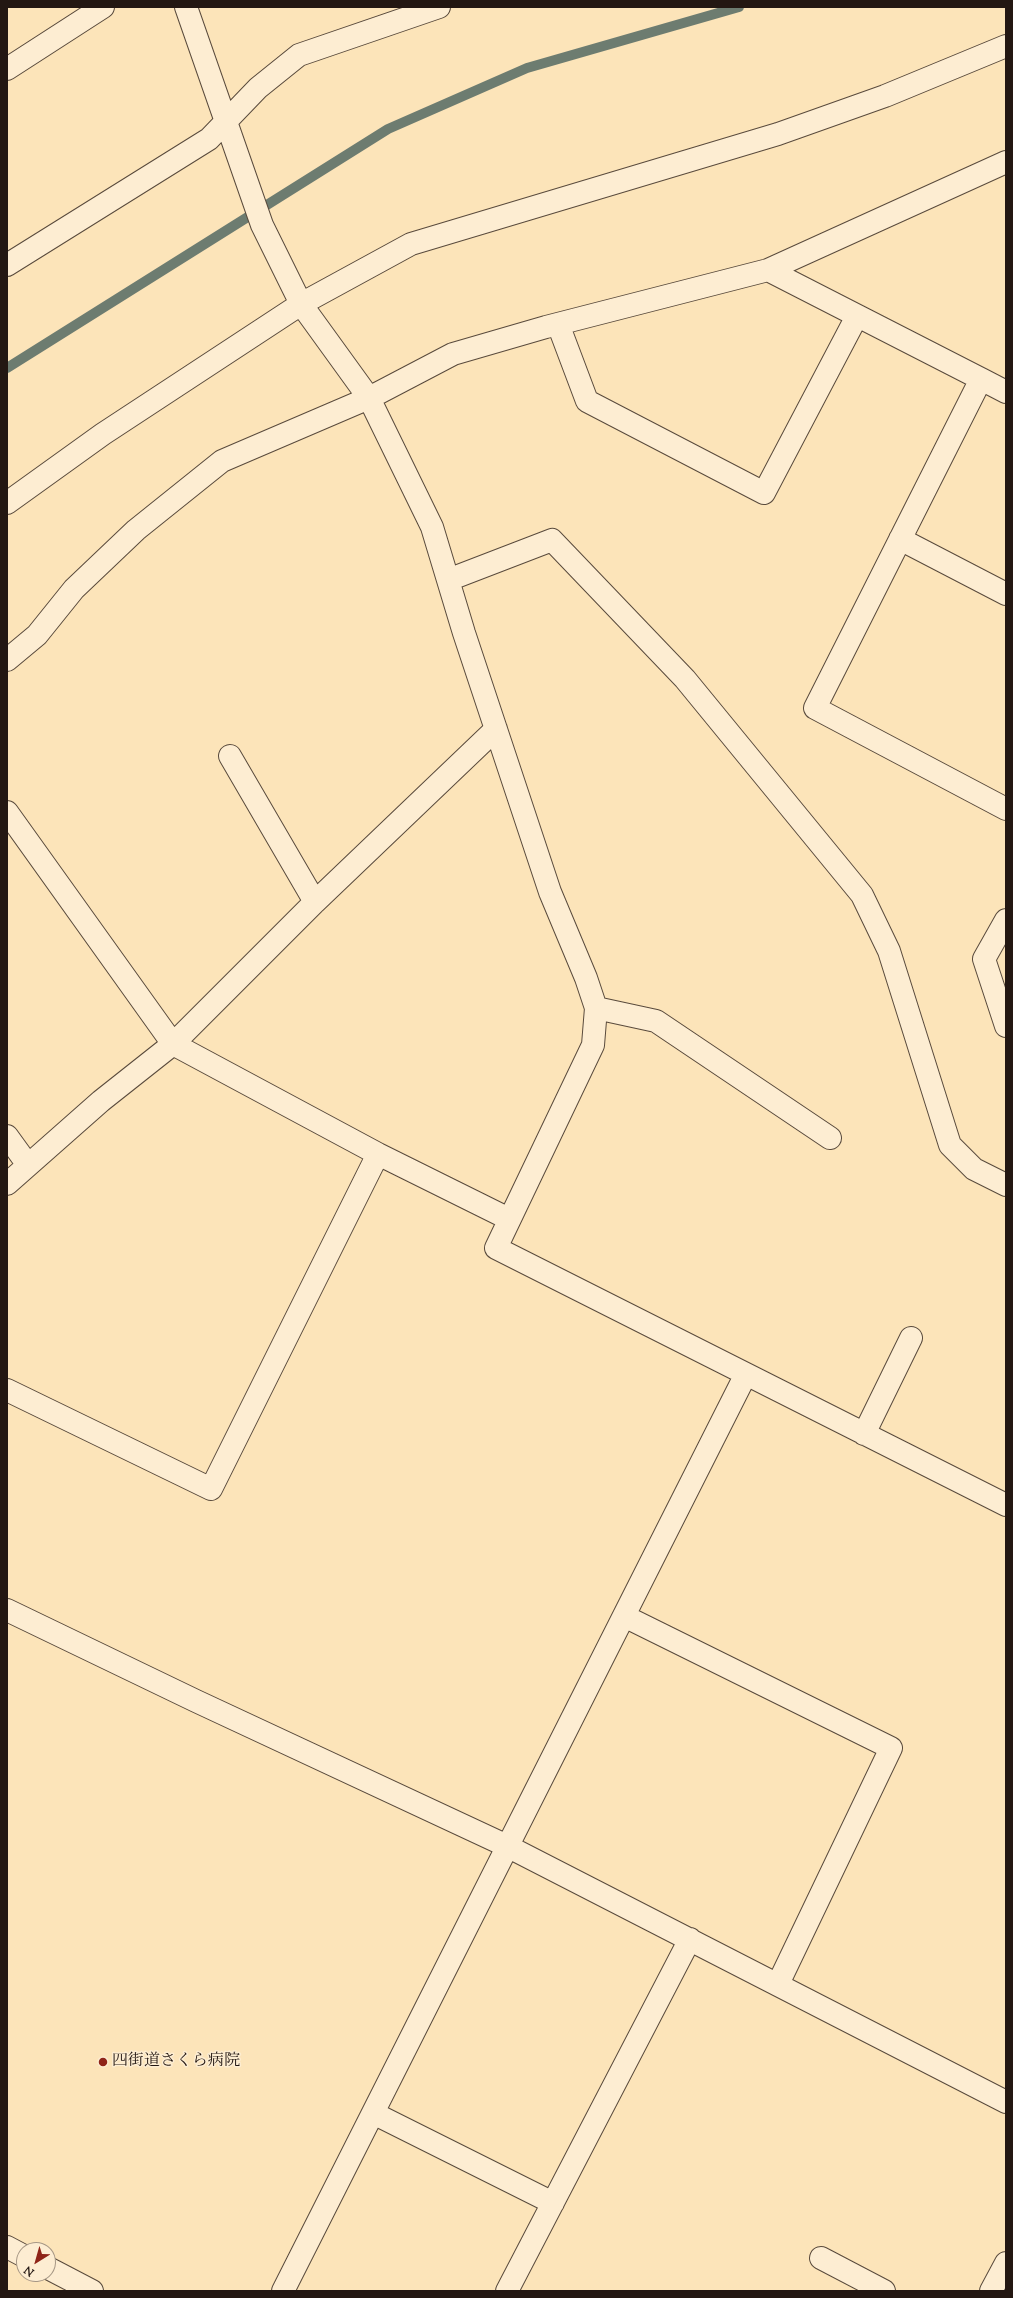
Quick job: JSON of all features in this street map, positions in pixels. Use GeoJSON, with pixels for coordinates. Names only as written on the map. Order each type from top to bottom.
{"type":"FeatureCollection","features":[{"type":"Feature","properties":{"kind":"street"},"geometry":{"type":"LineString","coordinates":[[7,69],[103,7]]}},
{"type":"Feature","properties":{"kind":"street"},"geometry":{"type":"LineString","coordinates":[[186,7],[254,198],[262,225],[301,304],[369,398],[432,527],[496,729],[550,892],[586,978],[596,1008],[593,1045],[496,1248],[1006,1505]]}},
{"type":"Feature","properties":{"kind":"street"},"geometry":{"type":"LineString","coordinates":[[7,265],[209,139],[258,88],[298,55],[439,7]]}},
{"type":"Feature","properties":{"kind":"street"},"geometry":{"type":"LineString","coordinates":[[7,502],[103,434],[301,304],[411,244],[778,134],[885,96],[1006,46]]}},
{"type":"Feature","properties":{"kind":"street"},"geometry":{"type":"LineString","coordinates":[[7,660],[37,634],[74,589],[136,530],[222,461],[369,398],[452,354],[558,324],[768,270],[1006,162]]}},
{"type":"Feature","properties":{"kind":"street"},"geometry":{"type":"LineString","coordinates":[[768,270],[1006,392]]}},
{"type":"Feature","properties":{"kind":"street"},"geometry":{"type":"LineString","coordinates":[[558,324],[587,401],[764,493],[857,316]]}},
{"type":"Feature","properties":{"kind":"street"},"geometry":{"type":"LineString","coordinates":[[981,379],[815,708],[1006,809]]}},
{"type":"Feature","properties":{"kind":"street"},"geometry":{"type":"LineString","coordinates":[[900,539],[1006,594]]}},
{"type":"Feature","properties":{"kind":"street"},"geometry":{"type":"LineString","coordinates":[[448,580],[552,540],[684,679],[862,895],[889,951],[950,1145],[974,1169],[1006,1185]]}},
{"type":"Feature","properties":{"kind":"street"},"geometry":{"type":"LineString","coordinates":[[7,1184],[101,1101],[173,1044],[315,902],[496,729]]}},
{"type":"Feature","properties":{"kind":"street"},"geometry":{"type":"LineString","coordinates":[[230,756],[315,902]]}},
{"type":"Feature","properties":{"kind":"street"},"geometry":{"type":"LineString","coordinates":[[7,812],[173,1044],[378,1154],[509,1219]]}},
{"type":"Feature","properties":{"kind":"street"},"geometry":{"type":"LineString","coordinates":[[1006,920],[984,959],[1006,1026]]}},
{"type":"Feature","properties":{"kind":"street"},"geometry":{"type":"LineString","coordinates":[[596,1008],[656,1021],[830,1138]]}},
{"type":"Feature","properties":{"kind":"street"},"geometry":{"type":"LineString","coordinates":[[7,1136],[28,1165]]}},
{"type":"Feature","properties":{"kind":"street"},"geometry":{"type":"LineString","coordinates":[[7,1390],[211,1489],[378,1154]]}},
{"type":"Feature","properties":{"kind":"street"},"geometry":{"type":"LineString","coordinates":[[864,1434],[912,1338]]}},
{"type":"Feature","properties":{"kind":"street"},"geometry":{"type":"LineString","coordinates":[[283,2291],[746,1374]]}},
{"type":"Feature","properties":{"kind":"street"},"geometry":{"type":"LineString","coordinates":[[7,1610],[196,1701],[507,1846],[1006,2102]]}},
{"type":"Feature","properties":{"kind":"street"},"geometry":{"type":"LineString","coordinates":[[624,1616],[891,1748],[778,1984]]}},
{"type":"Feature","properties":{"kind":"street"},"geometry":{"type":"LineString","coordinates":[[507,2291],[690,1940]]}},
{"type":"Feature","properties":{"kind":"street"},"geometry":{"type":"LineString","coordinates":[[373,2113],[553,2203]]}},
{"type":"Feature","properties":{"kind":"street"},"geometry":{"type":"LineString","coordinates":[[7,2247],[16,2252]]}},
{"type":"Feature","properties":{"kind":"street"},"geometry":{"type":"LineString","coordinates":[[821,2258],[884,2291]]}},
{"type":"Feature","properties":{"kind":"street"},"geometry":{"type":"LineString","coordinates":[[991,2291],[1006,2263]]}},
{"type":"Feature","properties":{"kind":"street"},"geometry":{"type":"LineString","coordinates":[[56,2272],[92,2291]]}},
{"type":"Feature","properties":{"kind":"waterway"},"geometry":{"type":"LineString","coordinates":[[7,368],[388,129],[527,68],[739,7]]}},
{"type":"Feature","properties":{"kind":"place","name":"四街道さくら病院"},"geometry":{"type":"Point","coordinates":[103,2062]}}]}
